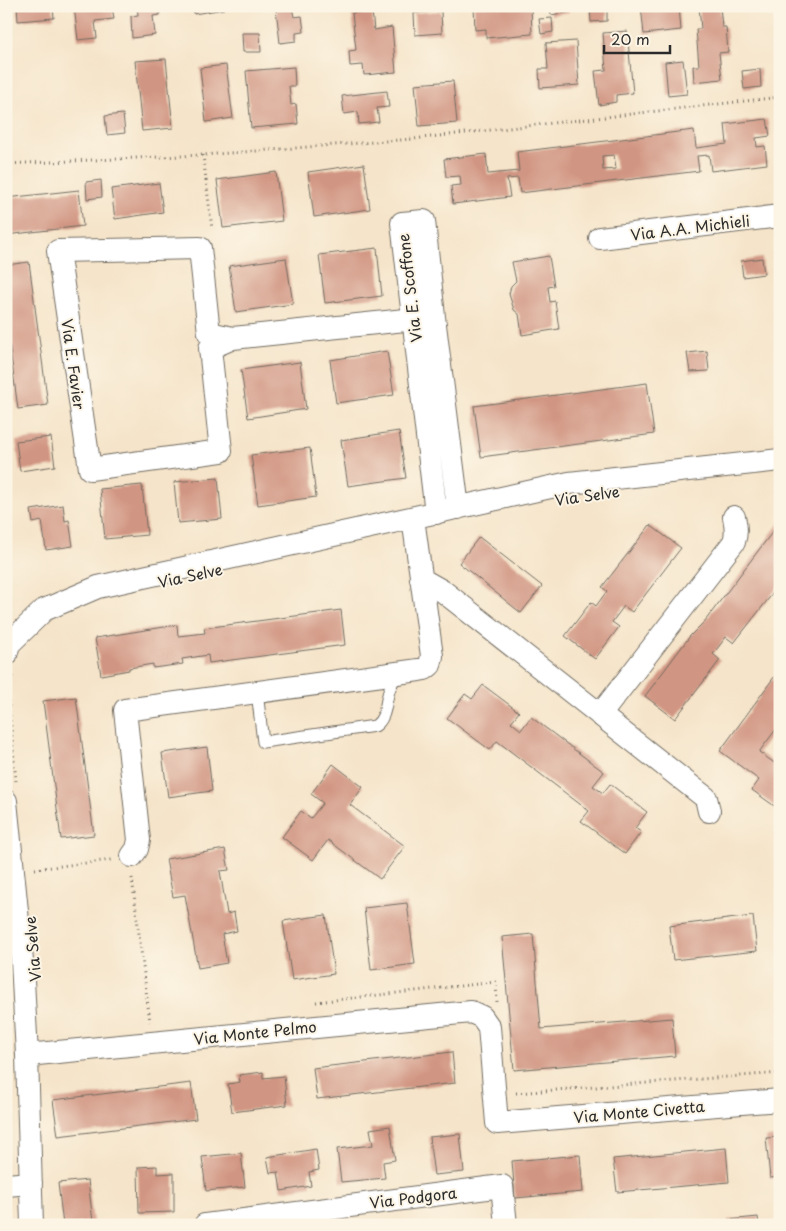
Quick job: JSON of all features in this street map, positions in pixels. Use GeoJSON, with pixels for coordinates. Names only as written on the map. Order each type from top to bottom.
{"type":"FeatureCollection","features":[{"type":"Feature","properties":{"kind":"street","name":"Via A.A. Michieli"},"geometry":{"type":"LineString","coordinates":[[600,238],[780,216]]}},
{"type":"Feature","properties":{"kind":"street","name":"Via E. Favier"},"geometry":{"type":"LineString","coordinates":[[234,338],[209,333],[200,248],[58,251],[90,469],[221,451],[210,348],[234,338],[423,318]]}},
{"type":"Feature","properties":{"kind":"street","name":"Via E. Scoffone"},"geometry":{"type":"LineString","coordinates":[[423,318],[447,510]]}},
{"type":"Feature","properties":{"kind":"street","name":"Via Selve"},"geometry":{"type":"LineString","coordinates":[[9,665],[9,644],[44,610],[98,587],[569,482],[780,460]]}},
{"type":"Feature","properties":{"kind":"street"},"geometry":{"type":"LineString","coordinates":[[600,715],[734,542],[736,527],[734,517]]}},
{"type":"Feature","properties":{"kind":"street"},"geometry":{"type":"LineString","coordinates":[[132,856],[137,849],[138,840],[125,710],[398,674],[425,669],[430,665],[432,662],[413,518]]}},
{"type":"Feature","properties":{"kind":"street"},"geometry":{"type":"LineString","coordinates":[[421,579],[444,592],[706,798],[709,811]]}},
{"type":"Feature","properties":{"kind":"street","name":"Via Selve"},"geometry":{"type":"LineString","coordinates":[[11,792],[14,961],[27,1055],[32,1225]]}},
{"type":"Feature","properties":{"kind":"street","name":"Via Monte Pelmo"},"geometry":{"type":"LineString","coordinates":[[27,1055],[464,1012],[477,1014],[482,1017],[490,1033],[497,1123]]}},
{"type":"Feature","properties":{"kind":"street","name":"Via Monte Civetta"},"geometry":{"type":"LineString","coordinates":[[497,1123],[780,1100]]}},
{"type":"Feature","properties":{"kind":"street"},"geometry":{"type":"LineString","coordinates":[[6,1185],[31,1183]]}},
{"type":"Feature","properties":{"kind":"street","name":"Via Podgora"},"geometry":{"type":"LineString","coordinates":[[205,1225],[502,1186],[506,1225]]}},
{"type":"Feature","properties":{"kind":"lane"},"geometry":{"type":"LineString","coordinates":[[257,692],[263,742],[375,726],[383,718],[390,687],[398,674]]}},
{"type":"Feature","properties":{"kind":"path"},"geometry":{"type":"LineString","coordinates":[[6,164],[203,156],[413,139],[780,98]]}},
{"type":"Feature","properties":{"kind":"path"},"geometry":{"type":"LineString","coordinates":[[200,248],[213,235],[203,156]]}},
{"type":"Feature","properties":{"kind":"path"},"geometry":{"type":"LineString","coordinates":[[9,665],[11,792]]}},
{"type":"Feature","properties":{"kind":"path"},"geometry":{"type":"LineString","coordinates":[[34,869],[132,856],[132,881],[150,1022]]}},
{"type":"Feature","properties":{"kind":"building"},"geometry":{"type":"Polygon","coordinates":[[[17,6],[53,6],[54,18],[18,21],[17,6]]]}},
{"type":"Feature","properties":{"kind":"building"},"geometry":{"type":"Polygon","coordinates":[[[74,6],[112,6],[114,19],[95,21],[97,38],[78,40],[74,6]]]}},
{"type":"Feature","properties":{"kind":"building"},"geometry":{"type":"Polygon","coordinates":[[[137,6],[159,6],[160,15],[153,16],[155,35],[132,38],[131,16],[138,15],[137,6]]]}},
{"type":"Feature","properties":{"kind":"building"},"geometry":{"type":"Polygon","coordinates":[[[193,6],[223,6],[224,9],[194,14],[193,6]]]}},
{"type":"Feature","properties":{"kind":"building"},"geometry":{"type":"Polygon","coordinates":[[[474,6],[531,6],[532,34],[486,38],[486,29],[475,30],[474,6]]]}},
{"type":"Feature","properties":{"kind":"building"},"geometry":{"type":"Polygon","coordinates":[[[550,6],[568,6],[569,12],[551,15],[550,6]]]}},
{"type":"Feature","properties":{"kind":"building"},"geometry":{"type":"Polygon","coordinates":[[[590,6],[607,6],[607,21],[591,22],[590,6]]]}},
{"type":"Feature","properties":{"kind":"building"},"geometry":{"type":"Polygon","coordinates":[[[641,6],[679,6],[681,30],[644,34],[641,6]]]}},
{"type":"Feature","properties":{"kind":"building"},"geometry":{"type":"Polygon","coordinates":[[[699,6],[720,6],[722,27],[726,27],[728,52],[719,53],[722,79],[694,82],[693,66],[699,66],[696,29],[701,29],[699,6]]]}},
{"type":"Feature","properties":{"kind":"building"},"geometry":{"type":"Polygon","coordinates":[[[292,7],[294,17],[302,16],[304,32],[296,33],[296,41],[280,43],[276,9],[292,7]]]}},
{"type":"Feature","properties":{"kind":"building"},"geometry":{"type":"Polygon","coordinates":[[[372,11],[374,30],[392,27],[396,72],[364,75],[363,65],[350,66],[349,51],[356,50],[352,13],[372,11]]]}},
{"type":"Feature","properties":{"kind":"building"},"geometry":{"type":"Polygon","coordinates":[[[441,11],[442,33],[415,35],[414,13],[441,11]]]}},
{"type":"Feature","properties":{"kind":"building"},"geometry":{"type":"Polygon","coordinates":[[[552,18],[553,32],[541,34],[539,19],[552,18]]]}},
{"type":"Feature","properties":{"kind":"building"},"geometry":{"type":"Polygon","coordinates":[[[627,31],[633,93],[616,95],[616,102],[599,105],[595,71],[606,70],[603,33],[627,31]]]}},
{"type":"Feature","properties":{"kind":"building"},"geometry":{"type":"Polygon","coordinates":[[[242,33],[260,33],[261,52],[243,52],[242,33]]]}},
{"type":"Feature","properties":{"kind":"building"},"geometry":{"type":"Polygon","coordinates":[[[576,41],[579,85],[540,88],[539,69],[548,69],[546,43],[576,41]]]}},
{"type":"Feature","properties":{"kind":"building"},"geometry":{"type":"Polygon","coordinates":[[[166,59],[173,128],[142,131],[135,61],[166,59]]]}},
{"type":"Feature","properties":{"kind":"building"},"geometry":{"type":"Polygon","coordinates":[[[683,60],[687,94],[668,96],[665,62],[683,60]]]}},
{"type":"Feature","properties":{"kind":"building"},"geometry":{"type":"Polygon","coordinates":[[[226,65],[233,118],[206,122],[200,68],[226,65]]]}},
{"type":"Feature","properties":{"kind":"building"},"geometry":{"type":"Polygon","coordinates":[[[294,67],[295,86],[289,86],[291,105],[296,104],[298,124],[251,128],[246,71],[294,67]]]}},
{"type":"Feature","properties":{"kind":"building"},"geometry":{"type":"Polygon","coordinates":[[[760,69],[761,87],[744,89],[742,71],[760,69]]]}},
{"type":"Feature","properties":{"kind":"building"},"geometry":{"type":"Polygon","coordinates":[[[453,81],[457,123],[419,126],[415,84],[453,81]]]}},
{"type":"Feature","properties":{"kind":"building"},"geometry":{"type":"Polygon","coordinates":[[[387,91],[389,107],[377,108],[379,122],[359,124],[358,112],[344,114],[342,96],[387,91]]]}},
{"type":"Feature","properties":{"kind":"building"},"geometry":{"type":"Polygon","coordinates":[[[123,114],[125,133],[107,135],[105,116],[123,114]]]}},
{"type":"Feature","properties":{"kind":"building"},"geometry":{"type":"Polygon","coordinates":[[[767,119],[770,136],[756,138],[757,147],[765,146],[767,164],[711,171],[709,155],[697,156],[699,171],[520,193],[518,178],[507,179],[510,197],[453,204],[451,186],[461,185],[460,176],[446,177],[444,159],[486,154],[488,174],[519,171],[517,152],[694,130],[696,148],[727,144],[725,124],[767,119]],[[614,155],[602,156],[603,170],[616,169],[614,155]]]}},
{"type":"Feature","properties":{"kind":"building"},"geometry":{"type":"Polygon","coordinates":[[[364,164],[370,209],[314,217],[308,172],[364,164]]]}},
{"type":"Feature","properties":{"kind":"building"},"geometry":{"type":"Polygon","coordinates":[[[276,172],[282,221],[223,228],[217,180],[276,172]]]}},
{"type":"Feature","properties":{"kind":"building"},"geometry":{"type":"Polygon","coordinates":[[[101,180],[102,197],[87,199],[86,182],[101,180]]]}},
{"type":"Feature","properties":{"kind":"building"},"geometry":{"type":"Polygon","coordinates":[[[159,183],[163,212],[115,219],[111,189],[159,183]]]}},
{"type":"Feature","properties":{"kind":"building"},"geometry":{"type":"Polygon","coordinates":[[[79,190],[83,226],[6,235],[6,198],[79,190]]]}},
{"type":"Feature","properties":{"kind":"building"},"geometry":{"type":"Polygon","coordinates":[[[377,248],[382,296],[325,303],[319,255],[377,248]]]}},
{"type":"Feature","properties":{"kind":"building"},"geometry":{"type":"Polygon","coordinates":[[[549,256],[554,286],[548,287],[550,302],[555,301],[559,329],[522,335],[519,314],[514,310],[509,294],[511,286],[516,281],[512,262],[549,256]]]}},
{"type":"Feature","properties":{"kind":"building"},"geometry":{"type":"Polygon","coordinates":[[[286,258],[293,304],[236,312],[229,266],[286,258]]]}},
{"type":"Feature","properties":{"kind":"building"},"geometry":{"type":"Polygon","coordinates":[[[762,258],[764,274],[743,277],[741,261],[762,258]]]}},
{"type":"Feature","properties":{"kind":"building"},"geometry":{"type":"Polygon","coordinates":[[[29,262],[48,405],[18,409],[6,319],[6,265],[29,262]]]}},
{"type":"Feature","properties":{"kind":"building"},"geometry":{"type":"Polygon","coordinates":[[[387,351],[394,395],[336,403],[330,360],[387,351]]]}},
{"type":"Feature","properties":{"kind":"building"},"geometry":{"type":"Polygon","coordinates":[[[707,351],[709,371],[690,372],[687,353],[707,351]]]}},
{"type":"Feature","properties":{"kind":"building"},"geometry":{"type":"Polygon","coordinates":[[[300,362],[306,409],[248,418],[241,370],[300,362]]]}},
{"type":"Feature","properties":{"kind":"building"},"geometry":{"type":"Polygon","coordinates":[[[647,383],[654,434],[481,457],[474,406],[647,383]]]}},
{"type":"Feature","properties":{"kind":"building"},"geometry":{"type":"Polygon","coordinates":[[[399,431],[406,478],[348,486],[341,440],[399,431]]]}},
{"type":"Feature","properties":{"kind":"building"},"geometry":{"type":"Polygon","coordinates":[[[51,437],[55,466],[20,471],[16,441],[51,437]]]}},
{"type":"Feature","properties":{"kind":"building"},"geometry":{"type":"Polygon","coordinates":[[[310,448],[316,497],[258,505],[251,455],[310,448]]]}},
{"type":"Feature","properties":{"kind":"building"},"geometry":{"type":"Polygon","coordinates":[[[218,478],[222,519],[178,523],[174,482],[218,478]]]}},
{"type":"Feature","properties":{"kind":"building"},"geometry":{"type":"Polygon","coordinates":[[[142,485],[147,535],[105,539],[100,489],[142,485]]]}},
{"type":"Feature","properties":{"kind":"building"},"geometry":{"type":"Polygon","coordinates":[[[63,505],[65,521],[69,520],[73,546],[46,550],[42,521],[33,523],[31,510],[63,505]]]}},
{"type":"Feature","properties":{"kind":"building"},"geometry":{"type":"Polygon","coordinates":[[[780,522],[780,584],[734,643],[726,637],[713,654],[720,660],[675,719],[645,696],[780,522]]]}},
{"type":"Feature","properties":{"kind":"building"},"geometry":{"type":"Polygon","coordinates":[[[650,525],[681,548],[632,612],[624,606],[612,622],[619,627],[595,659],[565,636],[591,602],[596,606],[607,591],[602,587],[650,525]]]}},
{"type":"Feature","properties":{"kind":"building"},"geometry":{"type":"Polygon","coordinates":[[[479,537],[542,586],[521,613],[459,563],[479,537]]]}},
{"type":"Feature","properties":{"kind":"building"},"geometry":{"type":"Polygon","coordinates":[[[341,610],[345,645],[209,663],[208,655],[182,659],[183,664],[153,668],[153,664],[101,675],[95,638],[177,625],[178,636],[205,633],[204,628],[341,610]]]}},
{"type":"Feature","properties":{"kind":"building"},"geometry":{"type":"Polygon","coordinates":[[[780,669],[780,724],[759,752],[780,767],[780,810],[752,790],[759,780],[720,751],[780,669]]]}},
{"type":"Feature","properties":{"kind":"building"},"geometry":{"type":"Polygon","coordinates":[[[483,685],[519,712],[511,722],[521,730],[531,717],[604,772],[593,786],[603,793],[610,784],[647,812],[635,828],[641,832],[625,854],[581,821],[589,811],[497,741],[490,750],[447,718],[465,694],[472,699],[483,685]]]}},
{"type":"Feature","properties":{"kind":"building"},"geometry":{"type":"Polygon","coordinates":[[[76,697],[94,835],[61,839],[43,701],[76,697]]]}},
{"type":"Feature","properties":{"kind":"building"},"geometry":{"type":"Polygon","coordinates":[[[207,747],[212,791],[168,797],[162,753],[207,747]]]}},
{"type":"Feature","properties":{"kind":"building"},"geometry":{"type":"Polygon","coordinates":[[[333,764],[363,787],[350,805],[405,846],[380,879],[328,840],[313,860],[282,837],[301,811],[311,818],[323,803],[311,794],[333,764]]]}},
{"type":"Feature","properties":{"kind":"building"},"geometry":{"type":"Polygon","coordinates":[[[225,849],[229,870],[220,871],[227,914],[234,912],[237,931],[222,934],[227,963],[198,968],[185,895],[173,897],[166,859],[225,849]]]}},
{"type":"Feature","properties":{"kind":"building"},"geometry":{"type":"Polygon","coordinates":[[[407,903],[415,964],[371,970],[364,908],[407,903]]]}},
{"type":"Feature","properties":{"kind":"building"},"geometry":{"type":"Polygon","coordinates":[[[326,915],[334,974],[292,980],[283,921],[326,915]]]}},
{"type":"Feature","properties":{"kind":"building"},"geometry":{"type":"Polygon","coordinates":[[[753,916],[757,951],[673,960],[669,926],[753,916]]]}},
{"type":"Feature","properties":{"kind":"building"},"geometry":{"type":"Polygon","coordinates":[[[533,934],[541,1029],[672,1018],[675,1056],[514,1070],[502,937],[533,934]]]}},
{"type":"Feature","properties":{"kind":"building"},"geometry":{"type":"Polygon","coordinates":[[[452,1052],[455,1083],[317,1099],[313,1068],[452,1052]]]}},
{"type":"Feature","properties":{"kind":"building"},"geometry":{"type":"Polygon","coordinates":[[[263,1072],[263,1078],[284,1076],[287,1105],[232,1112],[228,1084],[240,1082],[239,1075],[263,1072]]]}},
{"type":"Feature","properties":{"kind":"building"},"geometry":{"type":"Polygon","coordinates":[[[191,1083],[196,1119],[58,1136],[53,1100],[191,1083]]]}},
{"type":"Feature","properties":{"kind":"building"},"geometry":{"type":"Polygon","coordinates":[[[390,1126],[395,1160],[383,1162],[385,1178],[341,1182],[337,1149],[373,1145],[370,1129],[390,1126]]]}},
{"type":"Feature","properties":{"kind":"building"},"geometry":{"type":"Polygon","coordinates":[[[460,1134],[464,1172],[434,1175],[429,1137],[460,1134]]]}},
{"type":"Feature","properties":{"kind":"building"},"geometry":{"type":"Polygon","coordinates":[[[780,1137],[780,1177],[770,1178],[766,1138],[780,1137]]]}},
{"type":"Feature","properties":{"kind":"building"},"geometry":{"type":"Polygon","coordinates":[[[726,1148],[729,1182],[617,1192],[613,1159],[726,1148]]]}},
{"type":"Feature","properties":{"kind":"building"},"geometry":{"type":"Polygon","coordinates":[[[316,1149],[319,1170],[309,1172],[311,1186],[281,1191],[278,1172],[270,1173],[267,1157],[316,1149]]]}},
{"type":"Feature","properties":{"kind":"building"},"geometry":{"type":"Polygon","coordinates":[[[241,1153],[245,1187],[206,1191],[202,1157],[241,1153]]]}},
{"type":"Feature","properties":{"kind":"building"},"geometry":{"type":"Polygon","coordinates":[[[580,1155],[583,1192],[515,1198],[512,1161],[580,1155]]]}},
{"type":"Feature","properties":{"kind":"building"},"geometry":{"type":"Polygon","coordinates":[[[157,1166],[157,1174],[174,1173],[174,1212],[139,1213],[138,1167],[157,1166]]]}},
{"type":"Feature","properties":{"kind":"building"},"geometry":{"type":"Polygon","coordinates":[[[88,1180],[93,1222],[63,1225],[58,1183],[88,1180]]]}},
{"type":"Feature","properties":{"kind":"building"},"geometry":{"type":"Polygon","coordinates":[[[758,1217],[759,1225],[729,1225],[728,1220],[758,1217]]]}}]}
